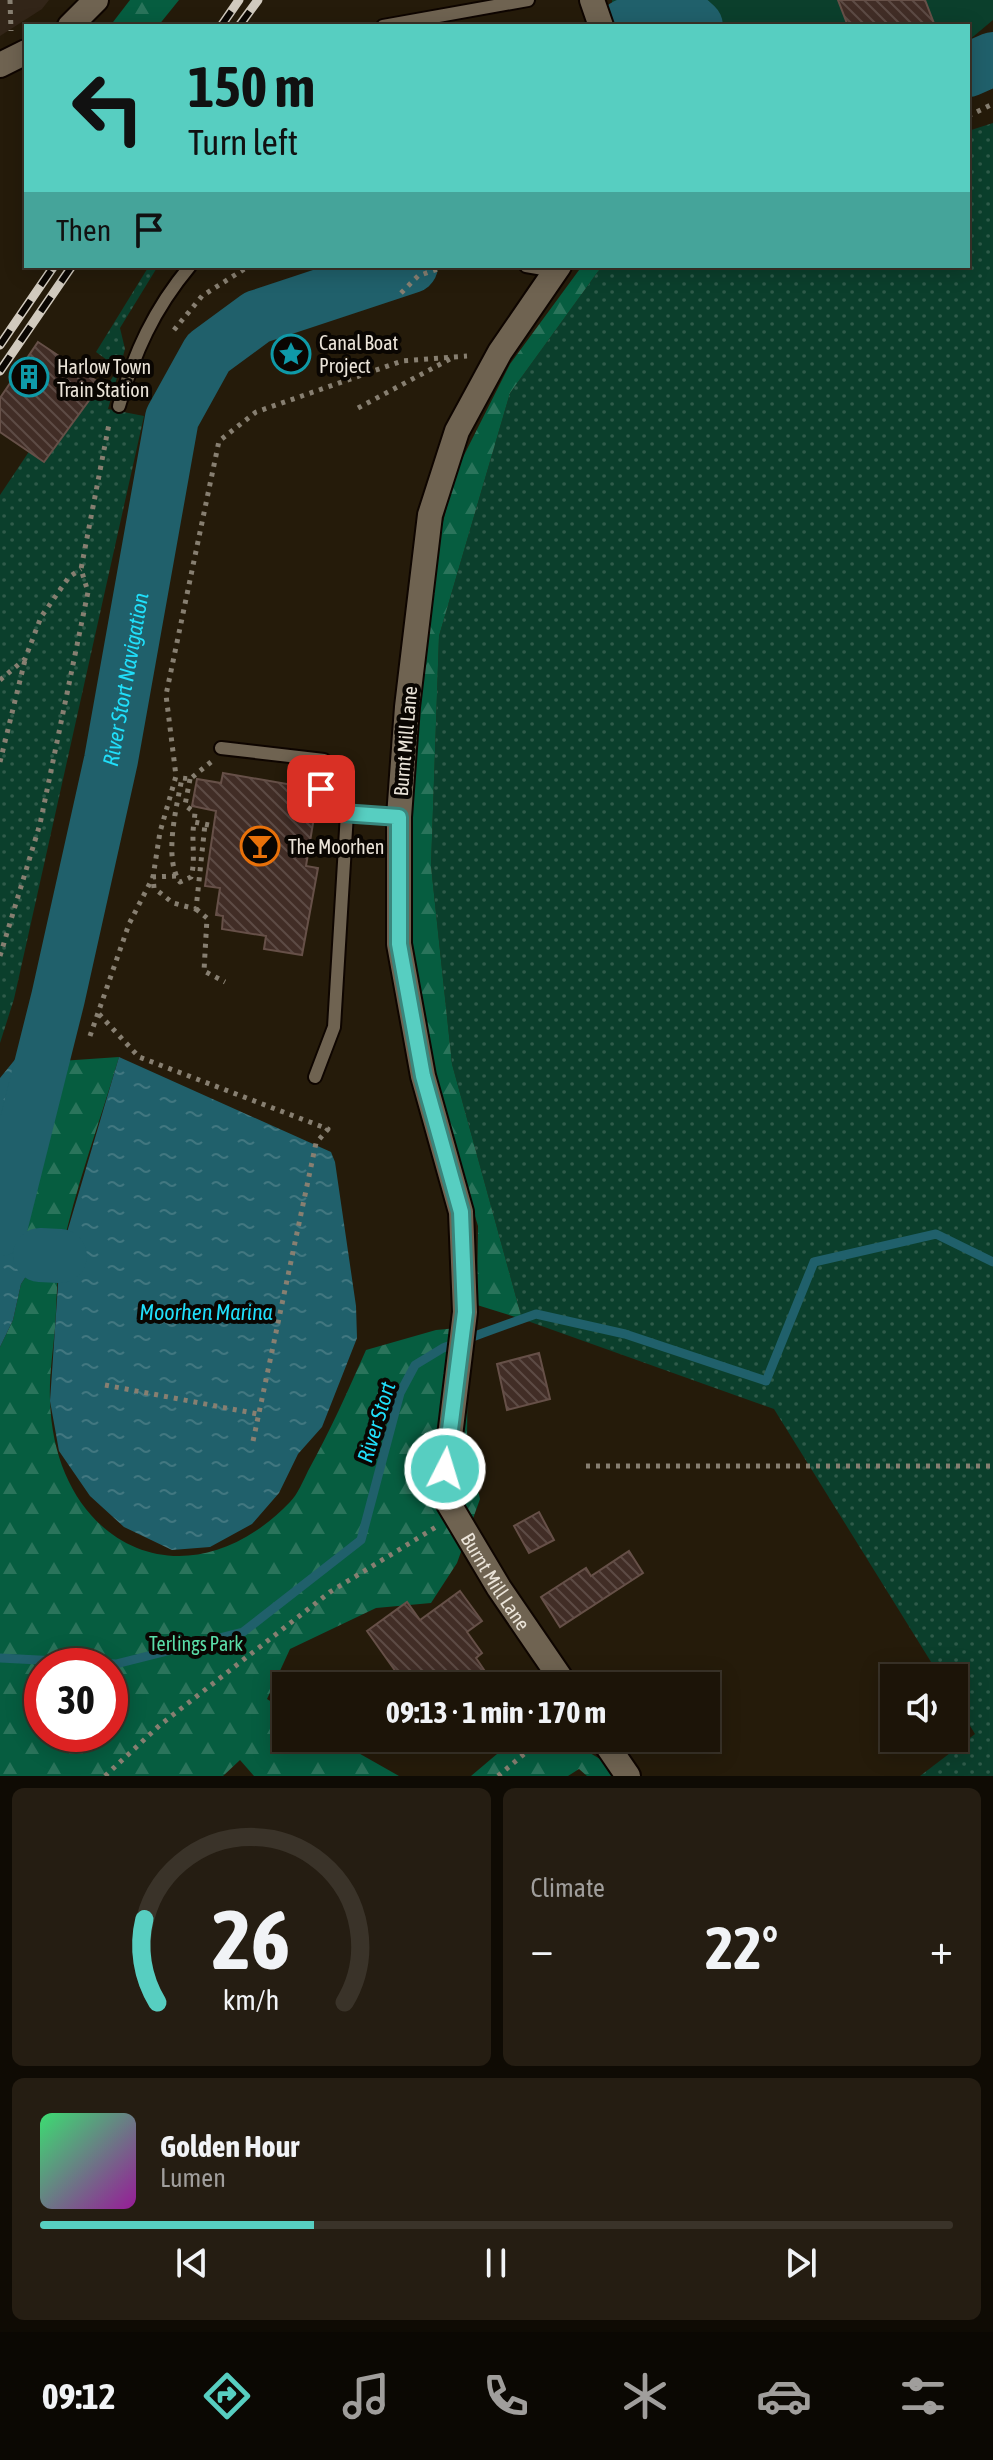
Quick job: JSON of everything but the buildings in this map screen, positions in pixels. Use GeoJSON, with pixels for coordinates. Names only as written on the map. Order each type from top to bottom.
{"type":"FeatureCollection","features":[{"type":"Feature","properties":{"kind":"street"},"geometry":{"type":"LineString","coordinates":[[72,24],[96,0]]}},
{"type":"Feature","properties":{"kind":"street"},"geometry":{"type":"LineString","coordinates":[[0,65],[24,53]]}},
{"type":"Feature","properties":{"kind":"street","name":"Burnt Mill Lane"},"geometry":{"type":"LineString","coordinates":[[556,1672],[499,1588],[443,1494],[465,1312],[461,1212],[423,1076],[399,944],[399,817],[407,707],[430,515],[457,431],[500,352],[557,269]]}},
{"type":"Feature","properties":{"kind":"street"},"geometry":{"type":"LineString","coordinates":[[612,1752],[628,1776]]}},
{"type":"Feature","properties":{"kind":"lane"},"geometry":{"type":"LineString","coordinates":[[394,24],[528,0]]}},
{"type":"Feature","properties":{"kind":"lane"},"geometry":{"type":"LineString","coordinates":[[119,406],[133,357],[172,288],[188,268]]}},
{"type":"Feature","properties":{"kind":"lane"},"geometry":{"type":"LineString","coordinates":[[221,748],[324,760],[321,789],[342,813],[399,817]]}},
{"type":"Feature","properties":{"kind":"lane"},"geometry":{"type":"LineString","coordinates":[[315,1077],[334,1027],[347,813]]}},
{"type":"Feature","properties":{"kind":"path"},"geometry":{"type":"LineString","coordinates":[[10,0],[11,32]]}},
{"type":"Feature","properties":{"kind":"path"},"geometry":{"type":"LineString","coordinates":[[970,115],[993,104]]}},
{"type":"Feature","properties":{"kind":"path"},"geometry":{"type":"LineString","coordinates":[[167,338],[202,296],[246,268]]}},
{"type":"Feature","properties":{"kind":"path"},"geometry":{"type":"LineString","coordinates":[[401,293],[418,276],[440,268]]}},
{"type":"Feature","properties":{"kind":"path"},"geometry":{"type":"LineString","coordinates":[[221,748],[208,765],[190,779],[185,805],[195,813],[191,877],[180,882],[176,876],[172,832],[179,777],[166,695],[219,441],[256,412],[402,361],[500,352]]}},
{"type":"Feature","properties":{"kind":"path"},"geometry":{"type":"LineString","coordinates":[[358,408],[454,357]]}},
{"type":"Feature","properties":{"kind":"path"},"geometry":{"type":"LineString","coordinates":[[0,956],[40,824],[88,592],[81,569],[108,426],[119,406]]}},
{"type":"Feature","properties":{"kind":"path"},"geometry":{"type":"LineString","coordinates":[[0,762],[25,659],[41,617],[69,577],[81,569]]}},
{"type":"Feature","properties":{"kind":"path"},"geometry":{"type":"LineString","coordinates":[[0,680],[25,659]]}},
{"type":"Feature","properties":{"kind":"path"},"geometry":{"type":"LineString","coordinates":[[179,777],[190,779]]}},
{"type":"Feature","properties":{"kind":"path"},"geometry":{"type":"LineString","coordinates":[[90,1036],[129,924],[153,877],[160,831],[179,777]]}},
{"type":"Feature","properties":{"kind":"path"},"geometry":{"type":"LineString","coordinates":[[194,822],[214,826]]}},
{"type":"Feature","properties":{"kind":"path"},"geometry":{"type":"LineString","coordinates":[[196,909],[205,824]]}},
{"type":"Feature","properties":{"kind":"path"},"geometry":{"type":"LineString","coordinates":[[160,831],[172,832]]}},
{"type":"Feature","properties":{"kind":"path"},"geometry":{"type":"LineString","coordinates":[[153,877],[176,876]]}},
{"type":"Feature","properties":{"kind":"path"},"geometry":{"type":"LineString","coordinates":[[153,877],[159,894],[173,903],[196,909],[207,918],[204,971],[225,982]]}},
{"type":"Feature","properties":{"kind":"path"},"geometry":{"type":"LineString","coordinates":[[99,1014],[139,1057],[328,1129],[316,1143],[252,1446]]}},
{"type":"Feature","properties":{"kind":"path"},"geometry":{"type":"LineString","coordinates":[[105,1385],[258,1414]]}},
{"type":"Feature","properties":{"kind":"path"},"geometry":{"type":"LineString","coordinates":[[586,1466],[993,1466]]}},
{"type":"Feature","properties":{"kind":"path"},"geometry":{"type":"LineString","coordinates":[[105,1776],[160,1725],[330,1592],[456,1516]]}},
{"type":"Feature","properties":{"kind":"path"},"geometry":{"type":"LineString","coordinates":[[498,1776],[526,1752]]}},
{"type":"Feature","properties":{"kind":"shaded area"},"geometry":{"type":"Polygon","coordinates":[[[0,0],[49,0],[42,9],[0,36],[0,0]]]}},
{"type":"Feature","properties":{"kind":"green space"},"geometry":{"type":"Polygon","coordinates":[[[130,0],[179,0],[160,24],[112,24],[130,0]]]}},
{"type":"Feature","properties":{"kind":"green space"},"geometry":{"type":"Polygon","coordinates":[[[612,0],[993,0],[993,20],[970,39],[970,24],[617,24],[612,15],[612,0]]]}},
{"type":"Feature","properties":{"kind":"green space"},"geometry":{"type":"Polygon","coordinates":[[[993,123],[993,1776],[920,1776],[951,1752],[968,1752],[968,1739],[975,1734],[968,1722],[968,1664],[932,1664],[774,1409],[522,1319],[452,1064],[431,866],[439,636],[510,393],[601,268],[970,268],[970,130],[993,123]]]}},
{"type":"Feature","properties":{"kind":"green space"},"geometry":{"type":"Polygon","coordinates":[[[148,268],[157,268],[120,328],[125,349],[108,409],[144,416],[14,999],[0,1043],[0,495],[74,384],[99,400],[118,368],[96,352],[148,268]]]}},
{"type":"Feature","properties":{"kind":"green space"},"geometry":{"type":"Polygon","coordinates":[[[581,268],[601,268],[510,393],[439,636],[431,866],[452,1064],[522,1319],[477,1305],[478,1226],[414,1014],[407,874],[417,670],[431,569],[456,471],[510,364],[581,268]]]}},
{"type":"Feature","properties":{"kind":"green space","name":"Terlings Park"},"geometry":{"type":"Polygon","coordinates":[[[119,1057],[80,1180],[61,1255],[50,1400],[57,1450],[74,1492],[100,1524],[132,1546],[169,1556],[209,1552],[250,1535],[295,1495],[366,1350],[436,1330],[468,1327],[467,1442],[480,1499],[457,1563],[431,1603],[376,1608],[290,1649],[279,1672],[272,1672],[272,1688],[267,1699],[272,1702],[272,1752],[357,1752],[399,1776],[254,1776],[240,1760],[223,1776],[0,1776],[0,1347],[13,1320],[21,1284],[40,1255],[32,1235],[12,1221],[46,1079],[46,1062],[119,1057]]]}},
{"type":"Feature","properties":{"kind":"green space"},"geometry":{"type":"Polygon","coordinates":[[[499,1752],[588,1752],[600,1759],[611,1752],[622,1752],[637,1776],[587,1776],[579,1769],[568,1776],[471,1776],[499,1752]]]}},
{"type":"Feature","properties":{"kind":"water"},"geometry":{"type":"Polygon","coordinates":[[[49,1029],[46,1079],[12,1221],[32,1235],[40,1255],[21,1284],[13,1320],[0,1347],[0,1078],[30,1041],[49,1029]]]}},
{"type":"Feature","properties":{"kind":"water","name":"Moorhen Marina"},"geometry":{"type":"Polygon","coordinates":[[[119,1057],[331,1152],[335,1162],[356,1306],[357,1338],[322,1427],[298,1454],[279,1493],[252,1524],[210,1547],[172,1550],[124,1527],[90,1496],[59,1451],[50,1401],[60,1256],[119,1057]]]}},
{"type":"Feature","properties":{"kind":"waterway"},"geometry":{"type":"LineString","coordinates":[[629,24],[672,4],[694,24]]}},
{"type":"Feature","properties":{"kind":"waterway","name":"River Stort Navigation"},"geometry":{"type":"LineString","coordinates":[[970,69],[993,59]]}},
{"type":"Feature","properties":{"kind":"waterway","name":"River Stort Navigation"},"geometry":{"type":"LineString","coordinates":[[0,1229],[58,998],[111,760],[172,418],[208,353],[257,317],[405,268]]}},
{"type":"Feature","properties":{"kind":"waterway","name":"River Stort"},"geometry":{"type":"LineString","coordinates":[[0,1658],[116,1664],[243,1632],[361,1540],[400,1393],[415,1365],[443,1348],[536,1314],[625,1334],[766,1381],[814,1262],[936,1234],[993,1262]]}},
{"type":"Feature","properties":{"kind":"waterway"},"geometry":{"type":"LineString","coordinates":[[40,1255],[60,1256]]}},
{"type":"Feature","properties":{"kind":"railway"},"geometry":{"type":"LineString","coordinates":[[222,24],[239,0]]}},
{"type":"Feature","properties":{"kind":"railway"},"geometry":{"type":"LineString","coordinates":[[240,24],[258,0]]}},
{"type":"Feature","properties":{"kind":"railway"},"geometry":{"type":"LineString","coordinates":[[0,345],[53,268]]}},
{"type":"Feature","properties":{"kind":"railway"},"geometry":{"type":"LineString","coordinates":[[0,371],[71,268]]}},
{"type":"Feature","properties":{"kind":"place","name":"Canal Boat Project"},"geometry":{"type":"Point","coordinates":[291,354]}},
{"type":"Feature","properties":{"kind":"place","name":"Harlow Town Train Station"},"geometry":{"type":"Point","coordinates":[29,377]}},
{"type":"Feature","properties":{"kind":"place","name":"The Moorhen"},"geometry":{"type":"Point","coordinates":[260,846]}},
{"type":"Feature","properties":{"kind":"route"},"geometry":{"type":"LineString","coordinates":[[321,789],[342,813],[399,817],[399,944],[423,1076],[461,1212],[465,1312],[445,1469]]}}]}
